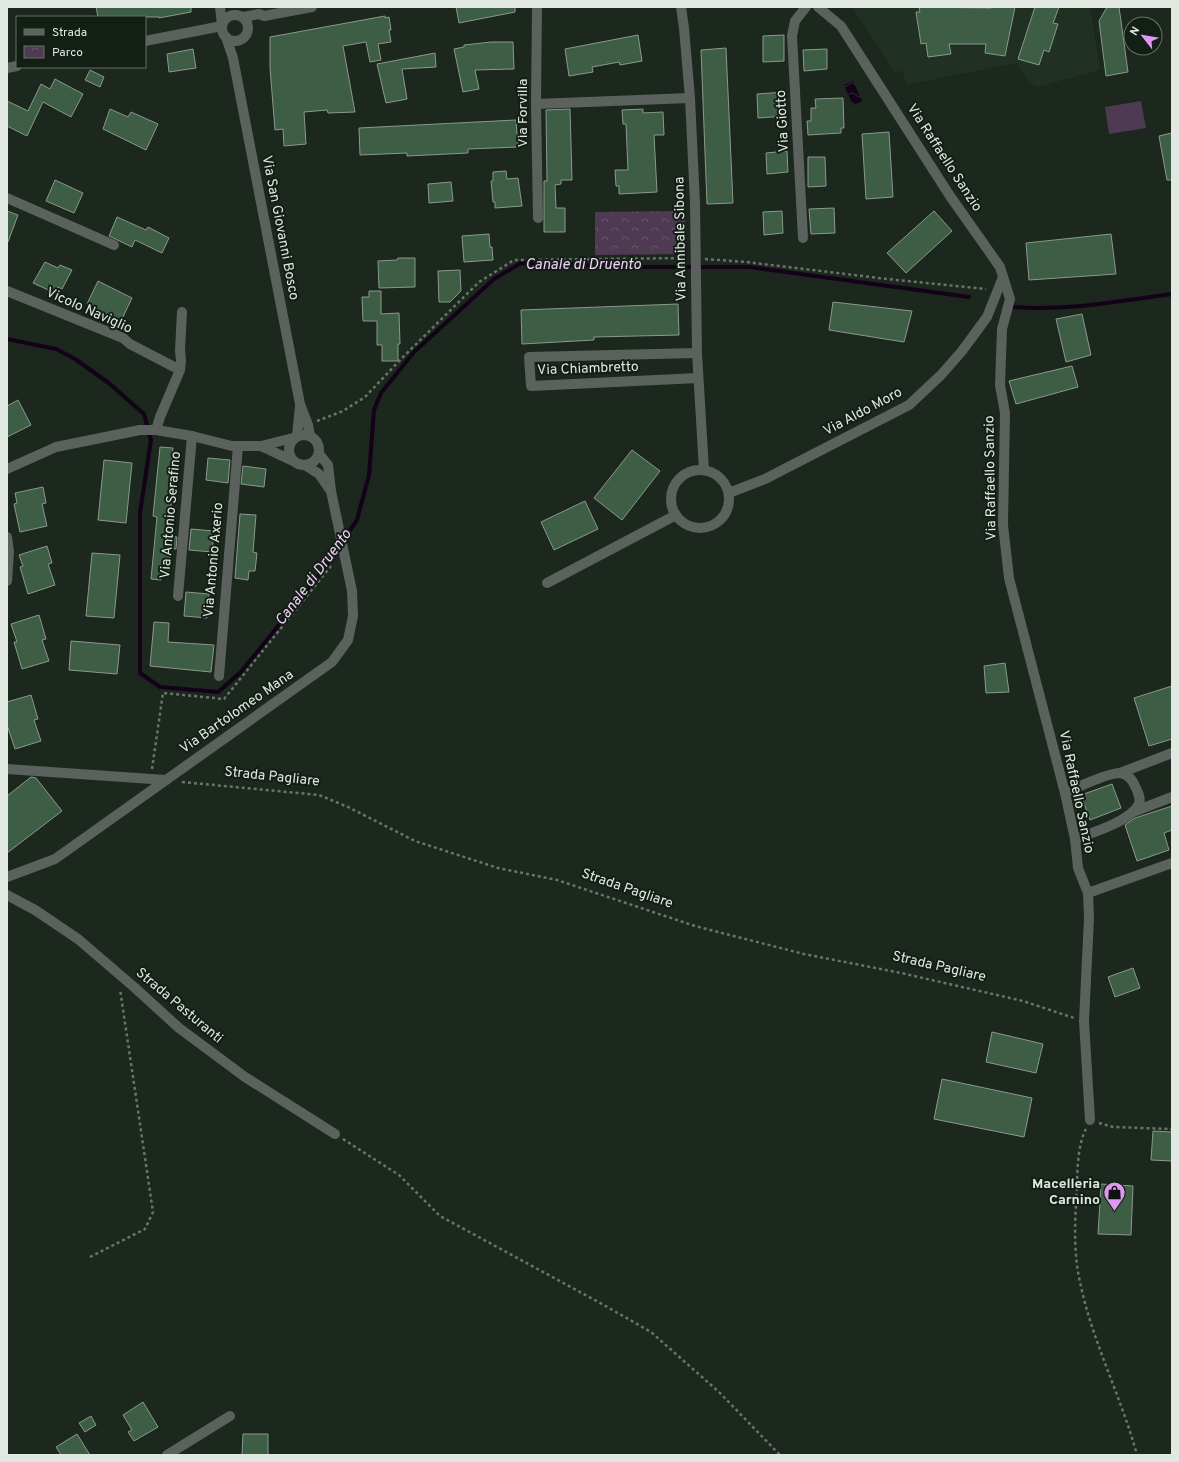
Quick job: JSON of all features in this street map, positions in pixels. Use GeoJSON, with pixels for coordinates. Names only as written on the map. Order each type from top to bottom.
{"type":"FeatureCollection","features":[{"type":"Feature","properties":{"kind":"street"},"geometry":{"type":"LineString","coordinates":[[221,7],[231,15]]}},
{"type":"Feature","properties":{"kind":"street"},"geometry":{"type":"LineString","coordinates":[[221,7],[223,34],[234,41],[245,36],[264,16]]}},
{"type":"Feature","properties":{"kind":"street"},"geometry":{"type":"LineString","coordinates":[[222,25],[224,20],[231,15],[239,15],[243,17],[259,14],[264,16],[312,7]]}},
{"type":"Feature","properties":{"kind":"street","name":"Via Forvilla"},"geometry":{"type":"LineString","coordinates":[[537,7],[536,104],[538,218]]}},
{"type":"Feature","properties":{"kind":"street","name":"Via Annibale Sibona"},"geometry":{"type":"LineString","coordinates":[[681,7],[690,98],[695,203],[697,353],[704,470]]}},
{"type":"Feature","properties":{"kind":"street","name":"Via Giotto"},"geometry":{"type":"LineString","coordinates":[[803,238],[792,36],[795,21],[806,7]]}},
{"type":"Feature","properties":{"kind":"street","name":"Via Raffaello Sanzio"},"geometry":{"type":"LineString","coordinates":[[818,7],[841,26],[950,196],[1000,267],[1010,298],[1002,329],[1000,385],[1005,412],[1003,525],[1009,578],[1065,793],[1075,839],[1078,868],[1088,893],[1089,918],[1084,1021],[1090,1120]]}},
{"type":"Feature","properties":{"kind":"street"},"geometry":{"type":"LineString","coordinates":[[233,58],[245,36],[248,24],[243,17]]}},
{"type":"Feature","properties":{"kind":"street"},"geometry":{"type":"LineString","coordinates":[[146,41],[222,25]]}},
{"type":"Feature","properties":{"kind":"street","name":"Via San Giovanni Bosco"},"geometry":{"type":"LineString","coordinates":[[226,37],[233,58],[300,404],[308,425],[310,436]]}},
{"type":"Feature","properties":{"kind":"street"},"geometry":{"type":"LineString","coordinates":[[536,104],[690,98]]}},
{"type":"Feature","properties":{"kind":"street"},"geometry":{"type":"LineString","coordinates":[[7,198],[114,245]]}},
{"type":"Feature","properties":{"kind":"street","name":"Via Aldo Moro"},"geometry":{"type":"LineString","coordinates":[[729,493],[765,479],[909,405],[941,375],[962,351],[987,316],[999,291],[1003,278]]}},
{"type":"Feature","properties":{"kind":"street","name":"Vicolo Naviglio"},"geometry":{"type":"LineString","coordinates":[[7,291],[123,338],[130,344],[180,370]]}},
{"type":"Feature","properties":{"kind":"street"},"geometry":{"type":"LineString","coordinates":[[154,430],[180,370],[182,312]]}},
{"type":"Feature","properties":{"kind":"street","name":"Via Chiambretto"},"geometry":{"type":"LineString","coordinates":[[697,353],[529,357],[531,386],[698,378]]}},
{"type":"Feature","properties":{"kind":"street","name":"Via San Giovanni Bosco"},"geometry":{"type":"LineString","coordinates":[[295,437],[300,404]]}},
{"type":"Feature","properties":{"kind":"street"},"geometry":{"type":"LineString","coordinates":[[7,469],[56,447],[140,430],[154,430],[192,436],[232,446],[261,446],[306,434],[317,442],[319,454],[314,461],[306,465],[302,465],[261,446]]}},
{"type":"Feature","properties":{"kind":"street","name":"Via Antonio Serafino"},"geometry":{"type":"LineString","coordinates":[[178,596],[192,436]]}},
{"type":"Feature","properties":{"kind":"street"},"geometry":{"type":"LineString","coordinates":[[294,462],[290,458],[288,448],[295,437]]}},
{"type":"Feature","properties":{"kind":"street","name":"Via Antonio Axerio"},"geometry":{"type":"LineString","coordinates":[[219,676],[238,446]]}},
{"type":"Feature","properties":{"kind":"street","name":"Via Bartolomeo Mana"},"geometry":{"type":"LineString","coordinates":[[7,877],[55,859],[332,662],[348,640],[353,616],[352,591],[331,491],[328,465],[319,454]]}},
{"type":"Feature","properties":{"kind":"street","name":"Via Bartolomeo Mana"},"geometry":{"type":"LineString","coordinates":[[306,465],[319,474],[331,491]]}},
{"type":"Feature","properties":{"kind":"street"},"geometry":{"type":"LineString","coordinates":[[696,470],[713,472],[726,485],[729,493],[728,505],[724,515],[716,523],[706,527],[694,527],[684,523],[676,515],[671,499],[672,491],[681,477],[696,470]]}},
{"type":"Feature","properties":{"kind":"street"},"geometry":{"type":"LineString","coordinates":[[547,583],[676,515]]}},
{"type":"Feature","properties":{"kind":"street"},"geometry":{"type":"LineString","coordinates":[[7,537],[9,552],[7,581]]}},
{"type":"Feature","properties":{"kind":"street"},"geometry":{"type":"LineString","coordinates":[[1065,793],[1111,774],[1120,773],[1172,753]]}},
{"type":"Feature","properties":{"kind":"street"},"geometry":{"type":"LineString","coordinates":[[7,769],[166,780]]}},
{"type":"Feature","properties":{"kind":"street"},"geometry":{"type":"LineString","coordinates":[[1120,773],[1129,775],[1139,795],[1139,803],[1133,812]]}},
{"type":"Feature","properties":{"kind":"street"},"geometry":{"type":"LineString","coordinates":[[1075,839],[1104,829],[1133,812],[1172,797]]}},
{"type":"Feature","properties":{"kind":"street"},"geometry":{"type":"LineString","coordinates":[[1088,893],[1172,863]]}},
{"type":"Feature","properties":{"kind":"street","name":"Strada Pasturanti"},"geometry":{"type":"LineString","coordinates":[[7,895],[35,910],[78,939],[179,1028],[245,1077],[335,1134]]}},
{"type":"Feature","properties":{"kind":"street"},"geometry":{"type":"LineString","coordinates":[[167,1455],[230,1416]]}},
{"type":"Feature","properties":{"kind":"path"},"geometry":{"type":"LineString","coordinates":[[308,425],[343,411],[366,397],[402,358],[480,282],[514,260],[683,258],[746,262],[999,291]]}},
{"type":"Feature","properties":{"kind":"path","name":"Strada Pagliare"},"geometry":{"type":"LineString","coordinates":[[166,780],[319,795],[348,807],[416,841],[498,868],[557,880],[695,926],[804,954],[901,973],[1023,1001],[1084,1021]]}},
{"type":"Feature","properties":{"kind":"path"},"geometry":{"type":"LineString","coordinates":[[90,1258],[145,1229],[153,1212],[117,972]]}},
{"type":"Feature","properties":{"kind":"path"},"geometry":{"type":"LineString","coordinates":[[1137,1455],[1091,1322],[1080,1282],[1074,1244],[1077,1173],[1082,1135],[1090,1120],[1113,1128],[1172,1129]]}},
{"type":"Feature","properties":{"kind":"path"},"geometry":{"type":"LineString","coordinates":[[335,1134],[399,1174],[440,1216],[651,1332],[719,1392],[780,1455]]}},
{"type":"Feature","properties":{"kind":"shaded area"},"geometry":{"type":"Polygon","coordinates":[[[852,7],[1090,7],[1100,70],[1037,87],[1028,81],[1017,63],[906,85],[903,71],[895,72],[852,7]]]}},
{"type":"Feature","properties":{"kind":"green space"},"geometry":{"type":"Polygon","coordinates":[[[1141,101],[1146,128],[1109,134],[1105,107],[1141,101]]]}},
{"type":"Feature","properties":{"kind":"green space"},"geometry":{"type":"Polygon","coordinates":[[[685,211],[686,254],[595,255],[595,212],[685,211]]]}},
{"type":"Feature","properties":{"kind":"water"},"geometry":{"type":"Polygon","coordinates":[[[853,81],[862,101],[853,105],[844,85],[853,81]]]}},
{"type":"Feature","properties":{"kind":"building"},"geometry":{"type":"Polygon","coordinates":[[[96,7],[191,7],[191,12],[159,18],[146,16],[98,16],[96,7]]]}},
{"type":"Feature","properties":{"kind":"building"},"geometry":{"type":"Polygon","coordinates":[[[456,7],[515,7],[515,12],[459,23],[456,7]]]}},
{"type":"Feature","properties":{"kind":"building"},"geometry":{"type":"Polygon","coordinates":[[[919,7],[1015,7],[1005,56],[985,53],[986,44],[949,44],[951,54],[928,57],[926,43],[921,44],[916,12],[920,12],[919,7]]]}},
{"type":"Feature","properties":{"kind":"building"},"geometry":{"type":"Polygon","coordinates":[[[1035,7],[1059,7],[1053,23],[1058,24],[1049,52],[1044,50],[1039,65],[1018,59],[1035,7]]]}},
{"type":"Feature","properties":{"kind":"building"},"geometry":{"type":"Polygon","coordinates":[[[1107,7],[1119,7],[1123,36],[1123,56],[1126,56],[1128,72],[1106,76],[1099,21],[1107,7]]]}},
{"type":"Feature","properties":{"kind":"building"},"geometry":{"type":"Polygon","coordinates":[[[385,16],[385,18],[389,17],[391,42],[378,44],[381,60],[370,62],[366,42],[343,46],[355,112],[328,113],[327,110],[304,112],[306,144],[284,146],[283,129],[275,130],[270,68],[270,37],[385,16]]]}},
{"type":"Feature","properties":{"kind":"building"},"geometry":{"type":"Polygon","coordinates":[[[638,35],[642,61],[620,65],[619,62],[592,67],[593,72],[569,76],[565,49],[638,35]]]}},
{"type":"Feature","properties":{"kind":"building"},"geometry":{"type":"Polygon","coordinates":[[[784,35],[784,61],[763,62],[763,36],[784,35]]]}},
{"type":"Feature","properties":{"kind":"building"},"geometry":{"type":"Polygon","coordinates":[[[491,42],[513,42],[514,69],[475,70],[479,89],[463,92],[454,49],[464,47],[464,45],[491,42]]]}},
{"type":"Feature","properties":{"kind":"building"},"geometry":{"type":"Polygon","coordinates":[[[726,48],[733,203],[707,204],[701,50],[726,48]]]}},
{"type":"Feature","properties":{"kind":"building"},"geometry":{"type":"Polygon","coordinates":[[[193,49],[196,68],[169,72],[167,54],[193,49]]]}},
{"type":"Feature","properties":{"kind":"building"},"geometry":{"type":"Polygon","coordinates":[[[827,49],[827,69],[804,71],[803,50],[827,49]]]}},
{"type":"Feature","properties":{"kind":"building"},"geometry":{"type":"Polygon","coordinates":[[[435,53],[436,67],[402,69],[407,99],[386,103],[377,64],[435,53]]]}},
{"type":"Feature","properties":{"kind":"building"},"geometry":{"type":"Polygon","coordinates":[[[90,70],[104,77],[100,87],[85,80],[90,70]]]}},
{"type":"Feature","properties":{"kind":"building"},"geometry":{"type":"Polygon","coordinates":[[[55,79],[83,94],[71,117],[43,102],[27,136],[7,126],[7,101],[28,111],[41,84],[50,89],[55,79]]]}},
{"type":"Feature","properties":{"kind":"building"},"geometry":{"type":"Polygon","coordinates":[[[785,92],[786,116],[758,118],[757,94],[785,92]]]}},
{"type":"Feature","properties":{"kind":"building"},"geometry":{"type":"Polygon","coordinates":[[[843,98],[844,128],[841,128],[841,133],[808,135],[807,121],[811,121],[811,108],[816,108],[815,99],[843,98]]]}},
{"type":"Feature","properties":{"kind":"building"},"geometry":{"type":"Polygon","coordinates":[[[110,109],[128,117],[131,112],[158,124],[146,150],[103,129],[110,109]]]}},
{"type":"Feature","properties":{"kind":"building"},"geometry":{"type":"Polygon","coordinates":[[[570,109],[572,180],[561,180],[561,184],[555,185],[556,208],[565,208],[565,232],[544,232],[544,181],[547,181],[546,110],[570,109]]]}},
{"type":"Feature","properties":{"kind":"building"},"geometry":{"type":"Polygon","coordinates":[[[643,109],[643,113],[663,112],[664,135],[654,135],[657,192],[619,194],[619,186],[616,186],[615,170],[628,170],[626,124],[623,124],[622,110],[643,109]]]}},
{"type":"Feature","properties":{"kind":"building"},"geometry":{"type":"Polygon","coordinates":[[[516,120],[518,147],[468,149],[468,153],[407,156],[407,153],[360,155],[359,128],[516,120]]]}},
{"type":"Feature","properties":{"kind":"building"},"geometry":{"type":"Polygon","coordinates":[[[889,132],[893,197],[866,199],[862,134],[889,132]]]}},
{"type":"Feature","properties":{"kind":"building"},"geometry":{"type":"Polygon","coordinates":[[[1172,133],[1172,180],[1167,180],[1159,136],[1172,133]]]}},
{"type":"Feature","properties":{"kind":"building"},"geometry":{"type":"Polygon","coordinates":[[[787,151],[788,172],[767,174],[766,153],[787,151]]]}},
{"type":"Feature","properties":{"kind":"building"},"geometry":{"type":"Polygon","coordinates":[[[808,157],[825,157],[826,186],[808,187],[808,157]]]}},
{"type":"Feature","properties":{"kind":"building"},"geometry":{"type":"Polygon","coordinates":[[[506,171],[507,179],[518,178],[522,206],[495,208],[491,181],[493,181],[493,172],[506,171]]]}},
{"type":"Feature","properties":{"kind":"building"},"geometry":{"type":"Polygon","coordinates":[[[55,180],[83,193],[74,213],[46,201],[55,180]]]}},
{"type":"Feature","properties":{"kind":"building"},"geometry":{"type":"Polygon","coordinates":[[[451,182],[453,201],[429,203],[428,184],[451,182]]]}},
{"type":"Feature","properties":{"kind":"building"},"geometry":{"type":"Polygon","coordinates":[[[834,208],[835,233],[811,234],[809,209],[834,208]]]}},
{"type":"Feature","properties":{"kind":"building"},"geometry":{"type":"Polygon","coordinates":[[[7,211],[18,215],[8,242],[7,242],[7,211]]]}},
{"type":"Feature","properties":{"kind":"building"},"geometry":{"type":"Polygon","coordinates":[[[782,211],[783,233],[764,235],[763,212],[782,211]]]}},
{"type":"Feature","properties":{"kind":"building"},"geometry":{"type":"Polygon","coordinates":[[[934,211],[952,231],[906,273],[887,253],[934,211]]]}},
{"type":"Feature","properties":{"kind":"building"},"geometry":{"type":"Polygon","coordinates":[[[117,217],[146,230],[148,227],[169,238],[162,253],[135,240],[132,247],[109,236],[117,217]]]}},
{"type":"Feature","properties":{"kind":"building"},"geometry":{"type":"Polygon","coordinates":[[[489,234],[493,260],[464,262],[462,236],[489,234]]]}},
{"type":"Feature","properties":{"kind":"building"},"geometry":{"type":"Polygon","coordinates":[[[1111,234],[1116,274],[1029,280],[1026,243],[1111,234]]]}},
{"type":"Feature","properties":{"kind":"building"},"geometry":{"type":"Polygon","coordinates":[[[398,258],[415,258],[415,287],[379,288],[378,261],[397,260],[398,258]]]}},
{"type":"Feature","properties":{"kind":"building"},"geometry":{"type":"Polygon","coordinates":[[[45,262],[58,268],[60,265],[72,270],[62,289],[58,287],[55,293],[33,283],[45,262]]]}},
{"type":"Feature","properties":{"kind":"building"},"geometry":{"type":"Polygon","coordinates":[[[460,270],[461,291],[450,302],[439,302],[438,271],[460,270]]]}},
{"type":"Feature","properties":{"kind":"building"},"geometry":{"type":"Polygon","coordinates":[[[98,281],[132,298],[121,321],[87,304],[98,281]]]}},
{"type":"Feature","properties":{"kind":"building"},"geometry":{"type":"Polygon","coordinates":[[[369,291],[381,291],[381,314],[399,313],[400,344],[398,344],[398,361],[382,361],[382,345],[377,345],[377,321],[363,321],[362,297],[369,297],[369,291]]]}},
{"type":"Feature","properties":{"kind":"building"},"geometry":{"type":"Polygon","coordinates":[[[833,302],[912,311],[904,342],[829,330],[833,302]]]}},
{"type":"Feature","properties":{"kind":"building"},"geometry":{"type":"Polygon","coordinates":[[[678,304],[679,335],[594,337],[594,340],[522,344],[521,310],[678,304]]]}},
{"type":"Feature","properties":{"kind":"building"},"geometry":{"type":"Polygon","coordinates":[[[1082,314],[1091,355],[1066,362],[1056,319],[1082,314]]]}},
{"type":"Feature","properties":{"kind":"building"},"geometry":{"type":"Polygon","coordinates":[[[1072,366],[1078,387],[1016,404],[1009,381],[1072,366]]]}},
{"type":"Feature","properties":{"kind":"building"},"geometry":{"type":"Polygon","coordinates":[[[18,400],[31,425],[7,437],[7,406],[18,400]]]}},
{"type":"Feature","properties":{"kind":"building"},"geometry":{"type":"Polygon","coordinates":[[[160,447],[173,448],[170,476],[174,476],[168,536],[177,537],[176,549],[171,548],[168,574],[161,574],[161,580],[151,579],[157,517],[153,516],[160,447]]]}},
{"type":"Feature","properties":{"kind":"building"},"geometry":{"type":"Polygon","coordinates":[[[632,450],[660,471],[622,520],[594,498],[632,450]]]}},
{"type":"Feature","properties":{"kind":"building"},"geometry":{"type":"Polygon","coordinates":[[[208,458],[230,460],[228,483],[206,480],[208,458]]]}},
{"type":"Feature","properties":{"kind":"building"},"geometry":{"type":"Polygon","coordinates":[[[104,460],[132,463],[126,523],[98,520],[104,460]]]}},
{"type":"Feature","properties":{"kind":"building"},"geometry":{"type":"Polygon","coordinates":[[[243,466],[266,469],[264,487],[241,484],[243,466]]]}},
{"type":"Feature","properties":{"kind":"building"},"geometry":{"type":"Polygon","coordinates":[[[43,487],[46,503],[42,504],[47,526],[20,532],[14,504],[17,503],[15,493],[43,487]]]}},
{"type":"Feature","properties":{"kind":"building"},"geometry":{"type":"Polygon","coordinates":[[[585,501],[598,529],[554,550],[541,522],[585,501]]]}},
{"type":"Feature","properties":{"kind":"building"},"geometry":{"type":"Polygon","coordinates":[[[240,514],[256,515],[253,552],[257,553],[255,571],[249,571],[248,580],[235,578],[240,514]]]}},
{"type":"Feature","properties":{"kind":"building"},"geometry":{"type":"Polygon","coordinates":[[[191,529],[214,531],[212,552],[189,550],[191,529]]]}},
{"type":"Feature","properties":{"kind":"building"},"geometry":{"type":"Polygon","coordinates":[[[47,546],[52,563],[48,564],[55,585],[28,594],[20,567],[23,566],[19,555],[47,546]]]}},
{"type":"Feature","properties":{"kind":"building"},"geometry":{"type":"Polygon","coordinates":[[[92,553],[120,555],[114,618],[86,616],[92,553]]]}},
{"type":"Feature","properties":{"kind":"building"},"geometry":{"type":"Polygon","coordinates":[[[186,592],[209,594],[207,618],[184,616],[186,592]]]}},
{"type":"Feature","properties":{"kind":"building"},"geometry":{"type":"Polygon","coordinates":[[[39,615],[46,639],[42,640],[49,661],[22,669],[14,642],[17,642],[11,624],[39,615]]]}},
{"type":"Feature","properties":{"kind":"building"},"geometry":{"type":"Polygon","coordinates":[[[154,622],[169,623],[168,642],[214,645],[211,672],[150,666],[154,622]]]}},
{"type":"Feature","properties":{"kind":"building"},"geometry":{"type":"Polygon","coordinates":[[[71,641],[120,645],[117,674],[69,670],[71,641]]]}},
{"type":"Feature","properties":{"kind":"building"},"geometry":{"type":"Polygon","coordinates":[[[1005,663],[1009,692],[986,693],[984,666],[1005,663]]]}},
{"type":"Feature","properties":{"kind":"building"},"geometry":{"type":"Polygon","coordinates":[[[1172,686],[1172,739],[1149,746],[1134,698],[1172,686]]]}},
{"type":"Feature","properties":{"kind":"building"},"geometry":{"type":"Polygon","coordinates":[[[31,695],[38,719],[34,720],[41,741],[15,749],[7,725],[7,702],[31,695]]]}},
{"type":"Feature","properties":{"kind":"building"},"geometry":{"type":"Polygon","coordinates":[[[31,777],[36,778],[62,811],[7,853],[7,796],[31,777]]]}},
{"type":"Feature","properties":{"kind":"building"},"geometry":{"type":"Polygon","coordinates":[[[1112,784],[1121,808],[1090,820],[1081,795],[1112,784]]]}},
{"type":"Feature","properties":{"kind":"building"},"geometry":{"type":"Polygon","coordinates":[[[1172,806],[1172,830],[1164,833],[1169,850],[1137,861],[1125,825],[1135,818],[1172,806]]]}},
{"type":"Feature","properties":{"kind":"building"},"geometry":{"type":"Polygon","coordinates":[[[1133,968],[1140,988],[1115,997],[1108,977],[1133,968]]]}},
{"type":"Feature","properties":{"kind":"building"},"geometry":{"type":"Polygon","coordinates":[[[992,1032],[1043,1044],[1036,1073],[986,1062],[992,1032]]]}},
{"type":"Feature","properties":{"kind":"building"},"geometry":{"type":"Polygon","coordinates":[[[942,1079],[1032,1098],[1024,1137],[934,1119],[942,1079]]]}},
{"type":"Feature","properties":{"kind":"building"},"geometry":{"type":"Polygon","coordinates":[[[1153,1131],[1172,1132],[1172,1161],[1151,1160],[1153,1131]]]}},
{"type":"Feature","properties":{"kind":"building"},"geometry":{"type":"Polygon","coordinates":[[[1101,1184],[1133,1186],[1131,1235],[1098,1234],[1101,1184]]]}},
{"type":"Feature","properties":{"kind":"building"},"geometry":{"type":"Polygon","coordinates":[[[143,1402],[158,1427],[134,1441],[128,1432],[132,1430],[123,1415],[143,1402]]]}},
{"type":"Feature","properties":{"kind":"building"},"geometry":{"type":"Polygon","coordinates":[[[91,1416],[96,1425],[85,1432],[79,1423],[91,1416]]]}},
{"type":"Feature","properties":{"kind":"building"},"geometry":{"type":"Polygon","coordinates":[[[77,1434],[90,1455],[61,1455],[56,1447],[77,1434]]]}},
{"type":"Feature","properties":{"kind":"building"},"geometry":{"type":"Polygon","coordinates":[[[243,1434],[268,1434],[268,1455],[242,1455],[243,1434]]]}},
{"type":"Feature","properties":{"kind":"waterway","name":"Canale di Druento"},"geometry":{"type":"LineString","coordinates":[[7,339],[56,349],[75,359],[110,384],[144,414],[151,440],[140,513],[140,673],[160,687],[218,692],[241,672],[320,574],[357,520],[369,475],[374,410],[381,393],[414,352],[494,279],[521,263],[636,267],[749,267],[969,297]]}},
{"type":"Feature","properties":{"kind":"waterway"},"geometry":{"type":"LineString","coordinates":[[1014,307],[1054,308],[1172,294]]}},
{"type":"Feature","properties":{"kind":"place","name":"Macelleria Carnino"},"geometry":{"type":"Point","coordinates":[1115,1212]}}]}
